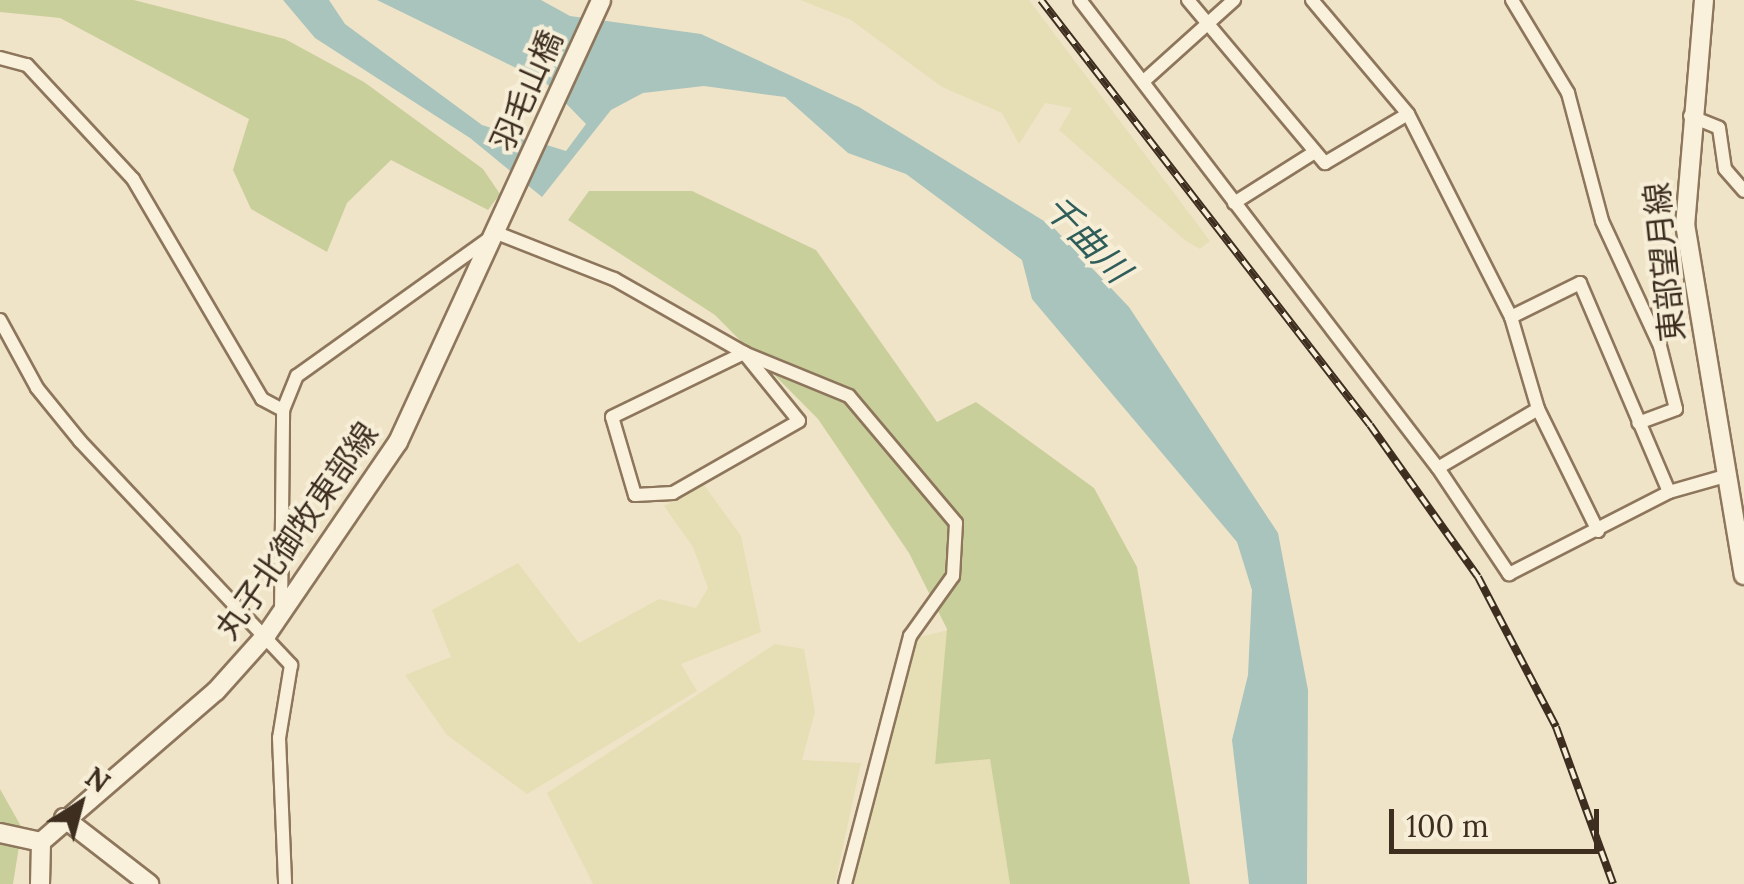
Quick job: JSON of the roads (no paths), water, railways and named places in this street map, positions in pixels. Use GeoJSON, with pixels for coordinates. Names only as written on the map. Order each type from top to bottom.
{"type":"FeatureCollection","features":[{"type":"Feature","properties":{"kind":"main road","name":"羽毛山橋"},"geometry":{"type":"LineString","coordinates":[[508,206],[602,0]]}},
{"type":"Feature","properties":{"kind":"main road","name":"東部望月線"},"geometry":{"type":"LineString","coordinates":[[1704,0],[1688,115],[1685,224],[1744,574]]}},
{"type":"Feature","properties":{"kind":"main road","name":"丸子北御牧東部線"},"geometry":{"type":"LineString","coordinates":[[42,842],[64,818],[216,692],[268,634],[398,442],[508,206]]}},
{"type":"Feature","properties":{"kind":"main road"},"geometry":{"type":"LineString","coordinates":[[64,818],[149,884]]}},
{"type":"Feature","properties":{"kind":"main road"},"geometry":{"type":"LineString","coordinates":[[0,833],[42,842],[40,884]]}},
{"type":"Feature","properties":{"kind":"street"},"geometry":{"type":"LineString","coordinates":[[1080,0],[1146,80],[1234,204],[1438,468],[1510,574],[1669,492],[1732,488]]}},
{"type":"Feature","properties":{"kind":"street"},"geometry":{"type":"LineString","coordinates":[[1188,0],[1313,153],[1325,162],[1408,114]]}},
{"type":"Feature","properties":{"kind":"street"},"geometry":{"type":"LineString","coordinates":[[1146,80],[1234,0]]}},
{"type":"Feature","properties":{"kind":"street"},"geometry":{"type":"LineString","coordinates":[[1312,0],[1408,114],[1511,317],[1538,408],[1598,531]]}},
{"type":"Feature","properties":{"kind":"street"},"geometry":{"type":"LineString","coordinates":[[1512,0],[1568,93],[1602,221],[1660,346],[1676,409],[1638,423]]}},
{"type":"Feature","properties":{"kind":"street"},"geometry":{"type":"LineString","coordinates":[[0,58],[27,65],[132,179],[262,399],[283,410]]}},
{"type":"Feature","properties":{"kind":"street"},"geometry":{"type":"LineString","coordinates":[[1688,115],[1718,128],[1724,169],[1744,192]]}},
{"type":"Feature","properties":{"kind":"street"},"geometry":{"type":"LineString","coordinates":[[1234,204],[1313,153]]}},
{"type":"Feature","properties":{"kind":"street"},"geometry":{"type":"LineString","coordinates":[[281,616],[283,410],[297,376],[497,233],[614,279],[744,353],[849,396],[943,502],[959,532],[953,576],[910,636],[845,884]]}},
{"type":"Feature","properties":{"kind":"street"},"geometry":{"type":"LineString","coordinates":[[1511,317],[1580,283],[1669,492]]}},
{"type":"Feature","properties":{"kind":"street"},"geometry":{"type":"LineString","coordinates":[[0,320],[30,376],[80,441],[268,634],[291,665],[279,738],[285,884]]}},
{"type":"Feature","properties":{"kind":"street"},"geometry":{"type":"LineString","coordinates":[[744,353],[800,421],[673,493],[635,496],[612,417],[744,353]]}},
{"type":"Feature","properties":{"kind":"street"},"geometry":{"type":"LineString","coordinates":[[1438,468],[1538,408]]}},
{"type":"Feature","properties":{"kind":"water"},"geometry":{"type":"Polygon","coordinates":[[[283,0],[329,0],[345,24],[482,125],[566,151],[586,124],[545,82],[377,0],[541,0],[570,16],[701,34],[859,107],[1052,226],[1129,307],[1278,533],[1308,690],[1307,884],[1249,884],[1232,740],[1248,675],[1252,590],[1237,542],[1032,299],[1022,260],[906,174],[848,153],[785,97],[704,86],[643,93],[611,110],[542,197],[470,138],[315,38],[283,0]]]}},
{"type":"Feature","properties":{"kind":"railway"},"geometry":{"type":"LineString","coordinates":[[1041,0],[1370,425],[1478,577],[1556,727],[1613,884]]}},
{"type":"Feature","properties":{"kind":"water label","name":"千曲川"},"geometry":{"type":"Point","coordinates":[1087,239]}}]}
